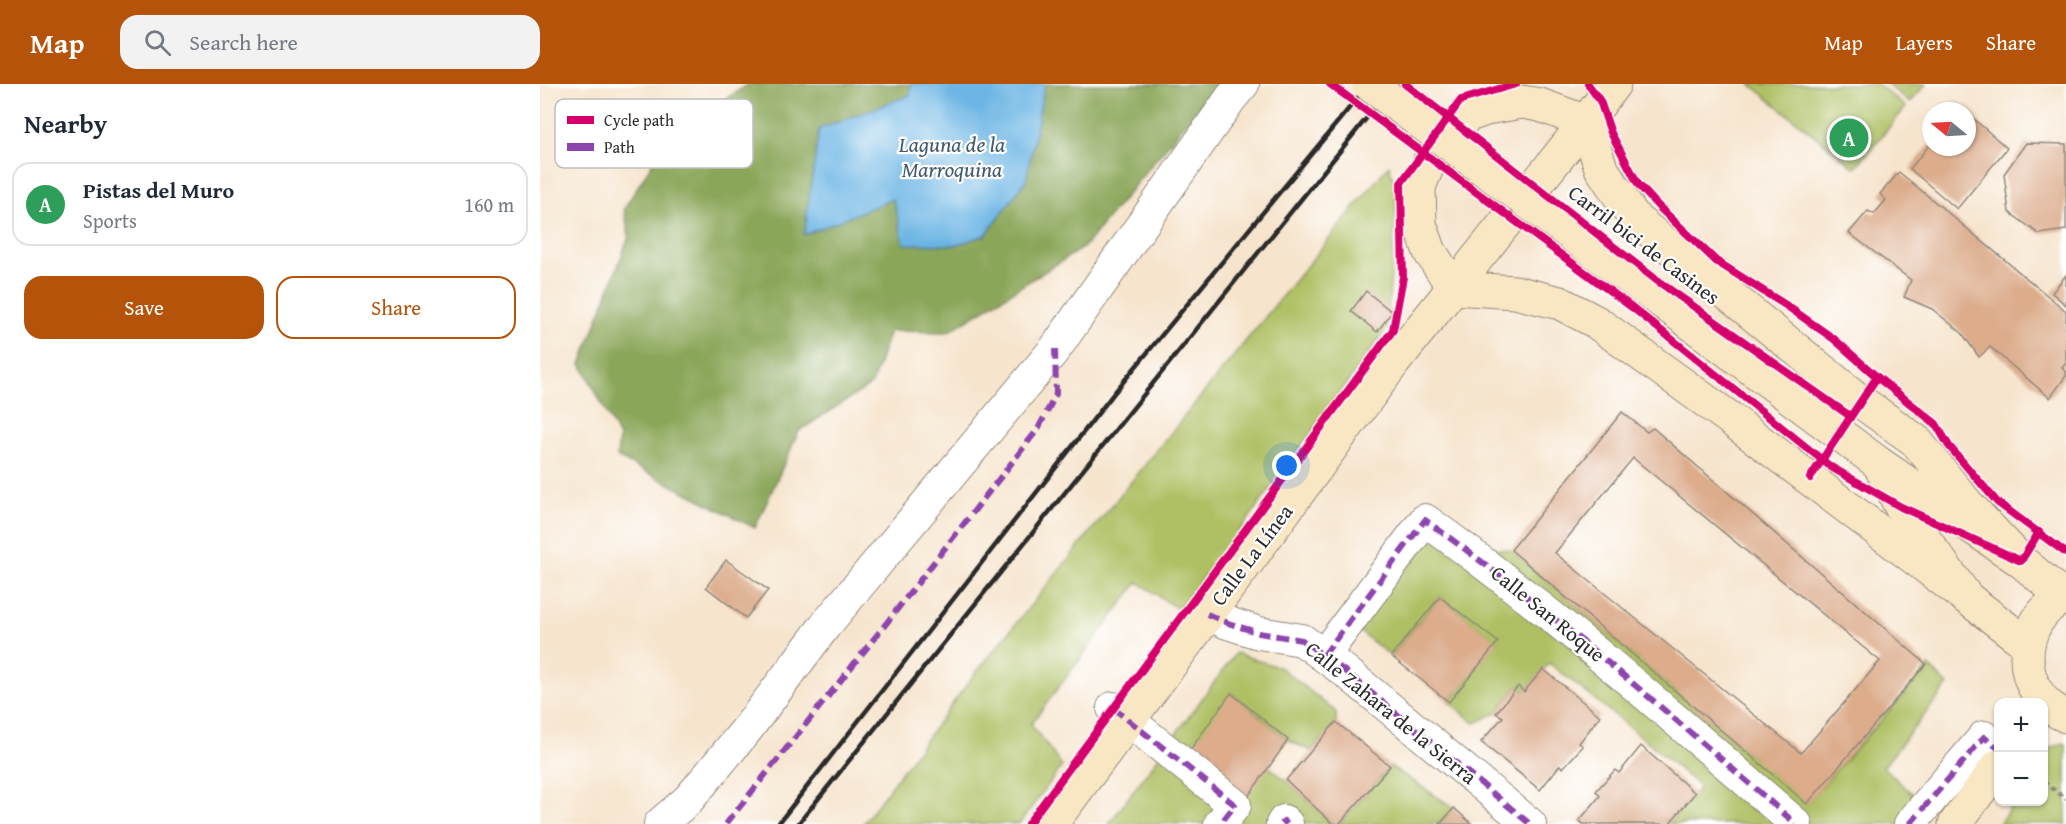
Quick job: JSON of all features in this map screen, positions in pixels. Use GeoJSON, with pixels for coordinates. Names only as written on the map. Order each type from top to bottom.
{"type":"FeatureCollection","features":[{"type":"Feature","properties":{"kind":"street"},"geometry":{"type":"LineString","coordinates":[[660,824],[688,800],[748,728],[824,627],[1054,349],[1230,98],[1243,84]]}},
{"type":"Feature","properties":{"kind":"street"},"geometry":{"type":"LineString","coordinates":[[1369,84],[1877,462],[2021,561],[2065,596],[2040,616],[2027,644],[2026,663],[2030,692],[2066,716]]}},
{"type":"Feature","properties":{"kind":"street","name":"Calle La Línea"},"geometry":{"type":"LineString","coordinates":[[1051,824],[1121,714],[1207,614],[1394,362],[1614,84]]}},
{"type":"Feature","properties":{"kind":"street"},"geometry":{"type":"LineString","coordinates":[[2021,561],[1967,504],[1916,441],[1860,401],[1635,219],[1602,168],[1586,122],[1540,105],[1522,102],[1492,107],[1466,116],[1431,158],[1419,187],[1420,224],[1430,252],[1454,288],[1522,294],[1560,303],[1596,322],[1728,417],[2027,644]]}},
{"type":"Feature","properties":{"kind":"street"},"geometry":{"type":"LineString","coordinates":[[1877,462],[1901,507],[1967,598]]}},
{"type":"Feature","properties":{"kind":"street","name":"Calle San Roque"},"geometry":{"type":"LineString","coordinates":[[1324,655],[1425,520],[1484,562],[1652,699],[1796,824]]}},
{"type":"Feature","properties":{"kind":"street","name":"Calle Zahara de la Sierra"},"geometry":{"type":"LineString","coordinates":[[1207,614],[1259,633],[1302,640],[1346,672],[1530,824]]}},
{"type":"Feature","properties":{"kind":"street"},"geometry":{"type":"LineString","coordinates":[[1121,714],[1235,805],[1220,824]]}},
{"type":"Feature","properties":{"kind":"street"},"geometry":{"type":"LineString","coordinates":[[2048,727],[2066,722]]}},
{"type":"Feature","properties":{"kind":"street"},"geometry":{"type":"LineString","coordinates":[[1910,824],[1984,737],[1994,745]]}},
{"type":"Feature","properties":{"kind":"street"},"geometry":{"type":"LineString","coordinates":[[1955,824],[1994,771]]}},
{"type":"Feature","properties":{"kind":"street"},"geometry":{"type":"LineString","coordinates":[[1282,824],[1284,821],[1287,824]]}},
{"type":"Feature","properties":{"kind":"path"},"geometry":{"type":"LineString","coordinates":[[2048,786],[2066,799]]}},
{"type":"Feature","properties":{"kind":"green space"},"geometry":{"type":"Polygon","coordinates":[[[749,84],[1218,84],[1084,247],[948,332],[890,331],[872,384],[799,431],[755,528],[617,457],[619,437],[581,364],[629,236],[624,209],[649,168],[753,168],[753,99],[725,99],[749,84]]]}},
{"type":"Feature","properties":{"kind":"green space"},"geometry":{"type":"Polygon","coordinates":[[[1750,84],[1877,84],[1906,107],[1855,168],[1750,84]]]}},
{"type":"Feature","properties":{"kind":"green space"},"geometry":{"type":"Polygon","coordinates":[[[1887,84],[1926,84],[1910,103],[1887,84]]]}},
{"type":"Feature","properties":{"kind":"green space"},"geometry":{"type":"Polygon","coordinates":[[[1389,165],[1397,193],[1387,328],[1236,536],[1178,609],[1138,582],[1031,724],[1062,766],[1019,824],[863,824],[970,680],[1389,165]]]}},
{"type":"Feature","properties":{"kind":"green space"},"geometry":{"type":"Polygon","coordinates":[[[1425,520],[1464,546],[1511,550],[1807,803],[1929,666],[1948,685],[1883,767],[1922,803],[1902,824],[1669,824],[1700,787],[1642,737],[1549,663],[1524,692],[1518,686],[1496,713],[1475,723],[1449,702],[1497,642],[1440,597],[1391,656],[1349,623],[1425,520]]]}},
{"type":"Feature","properties":{"kind":"green space"},"geometry":{"type":"Polygon","coordinates":[[[1236,653],[1281,668],[1336,712],[1336,722],[1311,751],[1288,740],[1231,693],[1268,766],[1333,824],[1109,824],[1236,653]]]}},
{"type":"Feature","properties":{"kind":"green space"},"geometry":{"type":"Polygon","coordinates":[[[2066,744],[2066,824],[1999,824],[2011,806],[2048,806],[2048,751],[2050,748],[2066,744]]]}},
{"type":"Feature","properties":{"kind":"green space"},"geometry":{"type":"Polygon","coordinates":[[[1390,766],[1454,808],[1440,824],[1339,824],[1390,766]]]}},
{"type":"Feature","properties":{"kind":"water","name":"Laguna de la Marroquina"},"geometry":{"type":"Polygon","coordinates":[[[911,84],[1045,84],[1026,180],[986,235],[956,245],[904,244],[893,199],[804,235],[819,129],[910,95],[911,84]]]}},
{"type":"Feature","properties":{"kind":"building"},"geometry":{"type":"Polygon","coordinates":[[[1976,121],[2007,148],[1957,209],[1910,169],[1922,154],[1922,156],[1976,156],[1976,121]]]}},
{"type":"Feature","properties":{"kind":"building"},"geometry":{"type":"Polygon","coordinates":[[[2026,143],[2066,144],[2066,230],[2039,234],[2009,212],[2004,174],[2026,143]]]}},
{"type":"Feature","properties":{"kind":"building"},"geometry":{"type":"Polygon","coordinates":[[[1899,172],[2066,311],[2066,363],[2062,368],[2066,371],[2066,376],[2050,398],[1990,347],[1979,357],[1962,333],[1932,309],[1904,297],[1911,280],[1849,233],[1868,211],[1874,214],[1886,200],[1880,194],[1899,172]]]}},
{"type":"Feature","properties":{"kind":"building"},"geometry":{"type":"Polygon","coordinates":[[[2066,275],[2066,305],[2052,293],[2066,275]]]}},
{"type":"Feature","properties":{"kind":"building"},"geometry":{"type":"Polygon","coordinates":[[[1366,291],[1392,312],[1377,332],[1351,311],[1366,291]]]}},
{"type":"Feature","properties":{"kind":"building"},"geometry":{"type":"Polygon","coordinates":[[[1622,412],[1647,432],[1653,428],[1926,664],[1807,804],[1511,550],[1622,412]],[[1633,458],[1555,553],[1801,753],[1880,661],[1633,458]]]}},
{"type":"Feature","properties":{"kind":"building"},"geometry":{"type":"Polygon","coordinates":[[[726,560],[768,590],[746,618],[706,587],[726,560]]]}},
{"type":"Feature","properties":{"kind":"building"},"geometry":{"type":"Polygon","coordinates":[[[1440,597],[1498,642],[1449,702],[1391,656],[1440,597]]]}},
{"type":"Feature","properties":{"kind":"building"},"geometry":{"type":"Polygon","coordinates":[[[1543,669],[1600,716],[1579,743],[1583,746],[1563,768],[1560,765],[1540,790],[1481,742],[1503,717],[1496,713],[1518,686],[1524,692],[1543,669]]]}},
{"type":"Feature","properties":{"kind":"building"},"geometry":{"type":"Polygon","coordinates":[[[1231,693],[1288,740],[1245,801],[1187,754],[1231,693]]]}},
{"type":"Feature","properties":{"kind":"building"},"geometry":{"type":"Polygon","coordinates":[[[1336,722],[1390,766],[1339,824],[1333,824],[1286,780],[1336,722]]]}},
{"type":"Feature","properties":{"kind":"building"},"geometry":{"type":"Polygon","coordinates":[[[1641,746],[1695,793],[1669,824],[1583,824],[1579,821],[1600,796],[1596,791],[1615,770],[1619,773],[1641,746]]]}},
{"type":"Feature","properties":{"kind":"building"},"geometry":{"type":"Polygon","coordinates":[[[1454,808],[1472,824],[1440,824],[1454,808]]]}},
{"type":"Feature","properties":{"kind":"railway"},"geometry":{"type":"LineString","coordinates":[[778,824],[1114,393],[1369,84]]}},
{"type":"Feature","properties":{"kind":"railway"},"geometry":{"type":"LineString","coordinates":[[798,824],[1394,84]]}},
{"type":"Feature","properties":{"kind":"marked path"},"geometry":{"type":"LineString","coordinates":[[726,824],[1038,429],[1056,394],[1055,349]]}},
{"type":"Feature","properties":{"kind":"marked path"},"geometry":{"type":"LineString","coordinates":[[1324,655],[1425,520],[1568,629],[1796,824]]}},
{"type":"Feature","properties":{"kind":"marked path"},"geometry":{"type":"LineString","coordinates":[[1207,614],[1259,633],[1302,640],[1346,672],[1530,824]]}},
{"type":"Feature","properties":{"kind":"marked path"},"geometry":{"type":"LineString","coordinates":[[1113,708],[1235,805],[1220,824]]}},
{"type":"Feature","properties":{"kind":"marked path"},"geometry":{"type":"LineString","coordinates":[[1910,824],[1984,737],[1994,745]]}},
{"type":"Feature","properties":{"kind":"marked path"},"geometry":{"type":"LineString","coordinates":[[1282,824],[1284,821],[1287,824]]}},
{"type":"Feature","properties":{"kind":"cycle path"},"geometry":{"type":"LineString","coordinates":[[1330,84],[1633,308],[1831,467],[1901,507],[2021,561],[2039,532]]}},
{"type":"Feature","properties":{"kind":"cycle path","name":"Carril bici de Casines"},"geometry":{"type":"LineString","coordinates":[[1405,84],[1659,282],[1850,416]]}},
{"type":"Feature","properties":{"kind":"cycle path"},"geometry":{"type":"LineString","coordinates":[[1028,824],[1393,330],[1403,277],[1401,183],[1461,100],[1516,84]]}},
{"type":"Feature","properties":{"kind":"cycle path"},"geometry":{"type":"LineString","coordinates":[[1588,84],[1600,101],[1611,133],[1638,184],[1658,206],[1716,261],[1834,339],[1936,424],[1949,446],[1997,502],[2066,553]]}},
{"type":"Feature","properties":{"kind":"cycle path"},"geometry":{"type":"LineString","coordinates":[[1810,478],[1877,377]]}},
{"type":"Feature","properties":{"kind":"place","name":"Pistas del Muro"},"geometry":{"type":"Point","coordinates":[1849,138]}}]}
